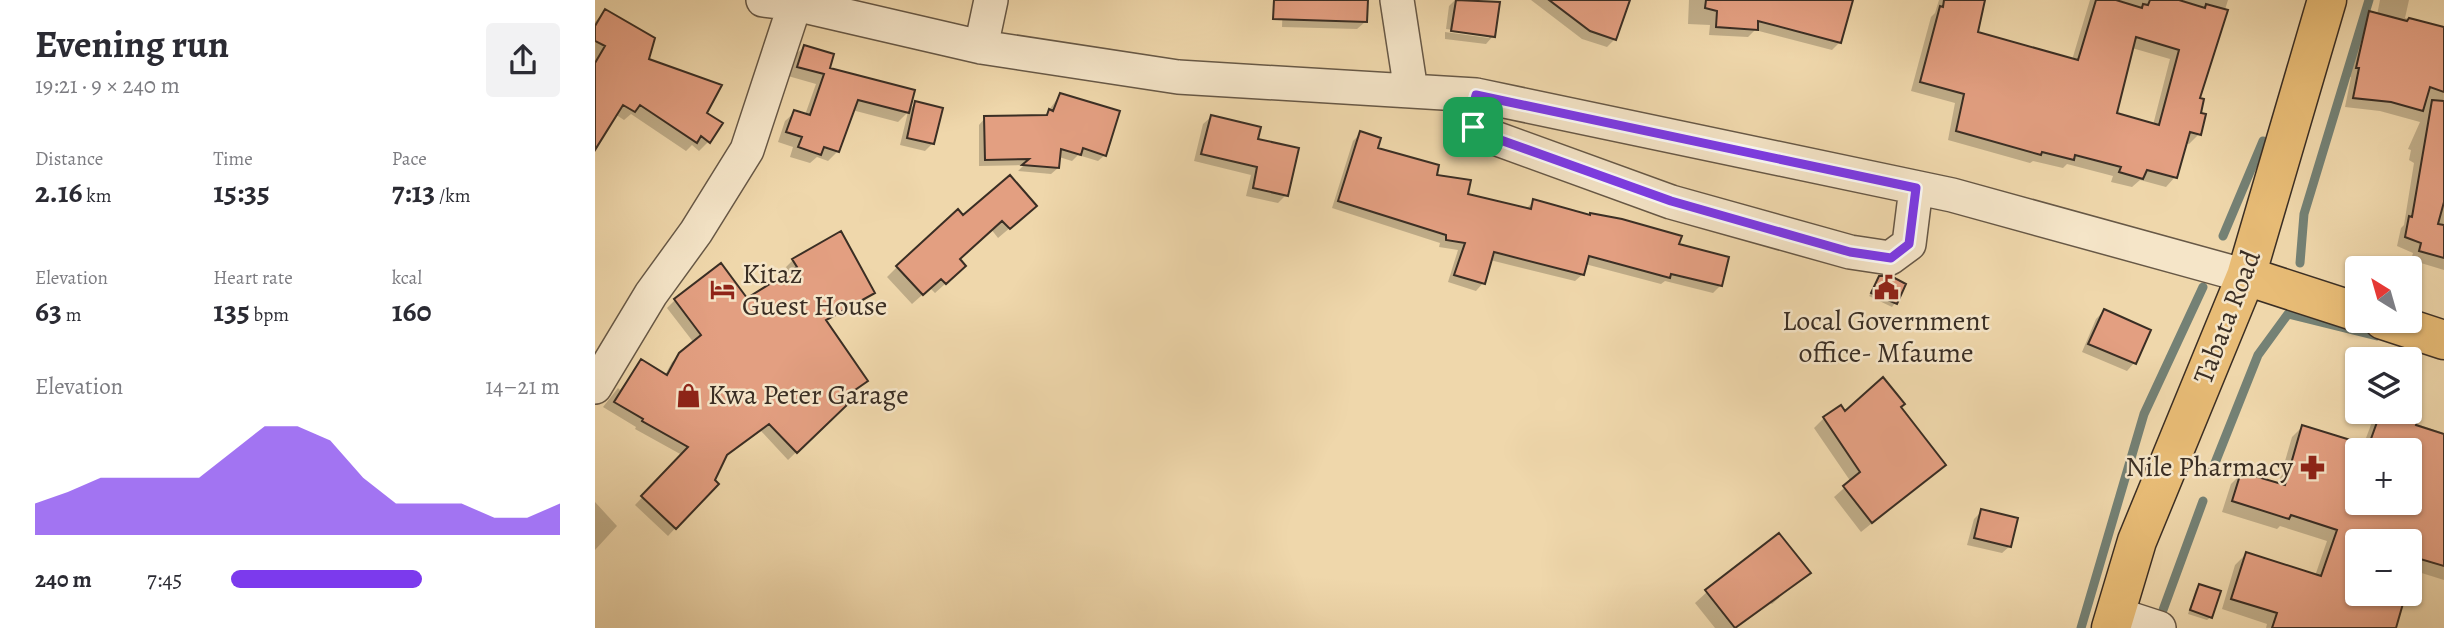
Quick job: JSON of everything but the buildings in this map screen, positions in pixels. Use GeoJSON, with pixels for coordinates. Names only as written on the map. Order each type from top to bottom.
{"type":"FeatureCollection","features":[{"type":"Feature","properties":{"kind":"main road","name":"Tabata Road"},"geometry":{"type":"LineString","coordinates":[[2113,621],[2137,541],[2246,276],[2327,0]]}},
{"type":"Feature","properties":{"kind":"main road"},"geometry":{"type":"LineString","coordinates":[[2246,276],[2345,308]]}},
{"type":"Feature","properties":{"kind":"main road"},"geometry":{"type":"LineString","coordinates":[[2422,333],[2444,340]]}},
{"type":"Feature","properties":{"kind":"street"},"geometry":{"type":"LineString","coordinates":[[981,47],[991,0]]}},
{"type":"Feature","properties":{"kind":"street"},"geometry":{"type":"LineString","coordinates":[[1397,0],[1411,91]]}},
{"type":"Feature","properties":{"kind":"street"},"geometry":{"type":"LineString","coordinates":[[595,387],[651,294],[696,232],[747,149],[779,2],[981,47],[1178,77],[1476,95],[1952,195],[2246,276]]}},
{"type":"Feature","properties":{"kind":"street"},"geometry":{"type":"LineString","coordinates":[[1476,95],[1470,118],[1473,127],[1481,133],[1671,201],[1850,252],[1891,258],[1909,244],[1916,188]]}},
{"type":"Feature","properties":{"kind":"street"},"geometry":{"type":"LineString","coordinates":[[2113,621],[2159,628]]}},
{"type":"Feature","properties":{"kind":"waterway"},"geometry":{"type":"LineString","coordinates":[[2300,263],[2304,214],[2369,0]]}},
{"type":"Feature","properties":{"kind":"waterway"},"geometry":{"type":"LineString","coordinates":[[2223,236],[2263,141]]}},
{"type":"Feature","properties":{"kind":"waterway"},"geometry":{"type":"LineString","coordinates":[[2081,628],[2144,414],[2203,287]]}},
{"type":"Feature","properties":{"kind":"waterway"},"geometry":{"type":"LineString","coordinates":[[2211,473],[2258,355],[2288,314],[2377,336]]}},
{"type":"Feature","properties":{"kind":"waterway"},"geometry":{"type":"LineString","coordinates":[[2163,610],[2203,501]]}},
{"type":"Feature","properties":{"kind":"place","name":"Local Government office- Mfaume"},"geometry":{"type":"Point","coordinates":[1886,287]}},
{"type":"Feature","properties":{"kind":"place","name":"Kitaz Guest House"},"geometry":{"type":"Point","coordinates":[722,290]}},
{"type":"Feature","properties":{"kind":"place","name":"Kwa Peter Garage"},"geometry":{"type":"Point","coordinates":[688,395]}},
{"type":"Feature","properties":{"kind":"place","name":"Nile Pharmacy"},"geometry":{"type":"Point","coordinates":[2313,467]}},
{"type":"Feature","properties":{"kind":"route"},"geometry":{"type":"LineString","coordinates":[[1476,95],[1916,188],[1909,244],[1891,258],[1850,252],[1671,201],[1496,139],[1473,127],[1470,118],[1476,95]]}}]}
